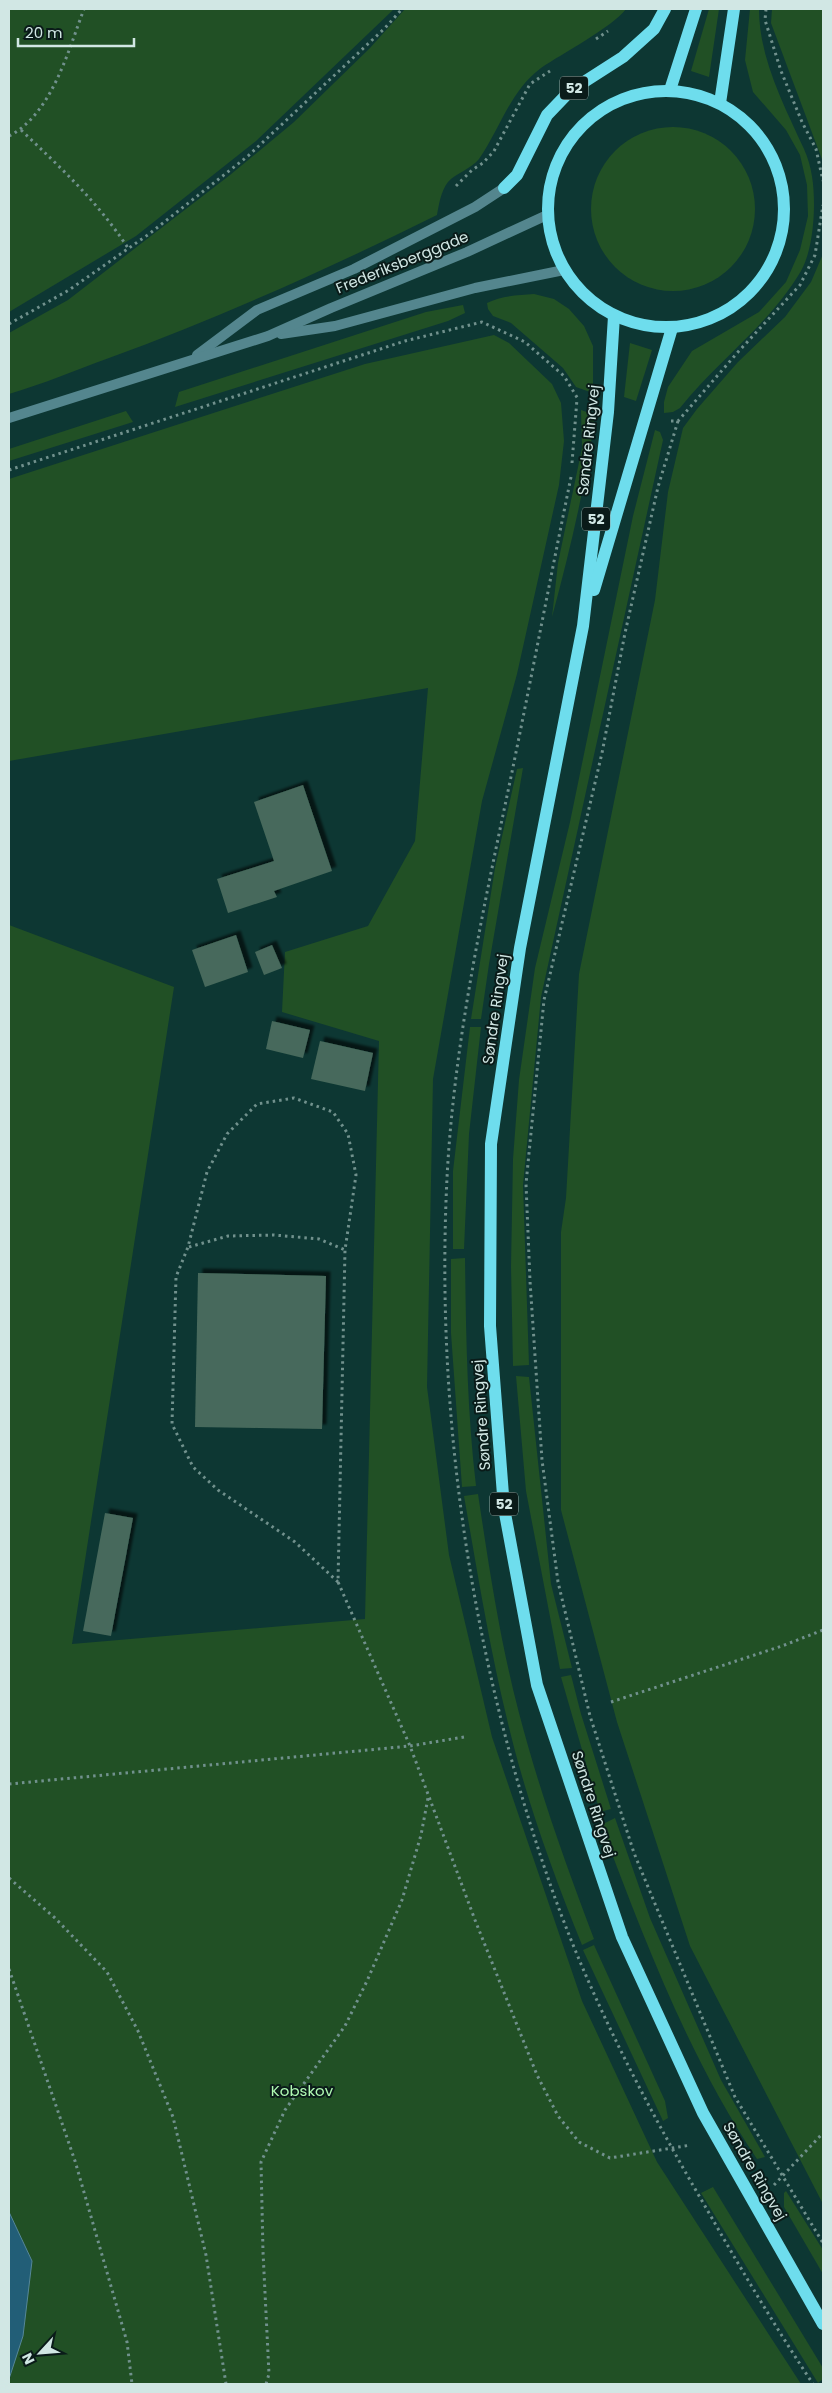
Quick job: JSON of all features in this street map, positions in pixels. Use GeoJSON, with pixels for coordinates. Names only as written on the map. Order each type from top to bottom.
{"type":"FeatureCollection","features":[{"type":"Feature","properties":{"kind":"main road","name":"52"},"geometry":{"type":"LineString","coordinates":[[504,188],[517,175],[547,115],[570,91],[629,52],[654,29],[665,9]]}},
{"type":"Feature","properties":{"kind":"main road"},"geometry":{"type":"LineString","coordinates":[[670,90],[696,9]]}},
{"type":"Feature","properties":{"kind":"main road"},"geometry":{"type":"LineString","coordinates":[[720,102],[734,9]]}},
{"type":"Feature","properties":{"kind":"main road","name":"52"},"geometry":{"type":"LineString","coordinates":[[670,90],[696,93],[720,102],[745,120],[756,132],[766,144],[779,172],[785,203],[783,234],[772,263],[755,288],[731,309],[703,322],[672,328],[639,324],[614,316],[588,298],[564,270],[553,246],[547,215],[550,182],[562,151],[581,125],[607,105],[637,93],[670,90]]}},
{"type":"Feature","properties":{"kind":"main road","name":"Søndre Ringvej"},"geometry":{"type":"LineString","coordinates":[[614,316],[608,412],[583,626],[520,948],[491,1144],[490,1326],[504,1508],[537,1685],[622,1937],[703,2113],[823,2324]]}},
{"type":"Feature","properties":{"kind":"main road","name":"Søndre Ringvej"},"geometry":{"type":"LineString","coordinates":[[583,626],[672,328]]}},
{"type":"Feature","properties":{"kind":"street"},"geometry":{"type":"LineString","coordinates":[[190,360],[257,310],[354,269],[475,207],[504,188]]}},
{"type":"Feature","properties":{"kind":"street","name":"Frederiksberggade"},"geometry":{"type":"LineString","coordinates":[[9,418],[268,336],[467,252],[547,215]]}},
{"type":"Feature","properties":{"kind":"street","name":"Frederiksberggade"},"geometry":{"type":"LineString","coordinates":[[268,336],[335,326],[475,288],[564,270]]}},
{"type":"Feature","properties":{"kind":"path"},"geometry":{"type":"LineString","coordinates":[[9,136],[21,130],[52,92],[84,9]]}},
{"type":"Feature","properties":{"kind":"path"},"geometry":{"type":"LineString","coordinates":[[9,324],[69,290],[128,248],[248,156],[402,9]]}},
{"type":"Feature","properties":{"kind":"path"},"geometry":{"type":"LineString","coordinates":[[766,9],[765,20],[781,70],[802,122],[816,150],[823,181]]}},
{"type":"Feature","properties":{"kind":"path"},"geometry":{"type":"LineString","coordinates":[[21,130],[86,192],[108,217],[128,248]]}},
{"type":"Feature","properties":{"kind":"path"},"geometry":{"type":"LineString","coordinates":[[823,205],[815,255],[800,285],[678,421],[656,497],[625,633],[602,754],[544,1000],[526,1184],[530,1281],[542,1460],[558,1582],[590,1716],[634,1853],[685,1981],[735,2097],[823,2243]]}},
{"type":"Feature","properties":{"kind":"path"},"geometry":{"type":"LineString","coordinates":[[9,470],[405,341],[482,322],[525,342],[564,376],[577,399],[572,466]]}},
{"type":"Feature","properties":{"kind":"path"},"geometry":{"type":"LineString","coordinates":[[577,399],[608,412]]}},
{"type":"Feature","properties":{"kind":"path"},"geometry":{"type":"LineString","coordinates":[[643,420],[678,421]]}},
{"type":"Feature","properties":{"kind":"path"},"geometry":{"type":"LineString","coordinates":[[571,475],[492,865],[469,990],[454,1100],[447,1179],[446,1298],[450,1422],[460,1512],[497,1704],[528,1816],[556,1901],[592,1988],[671,2149],[787,2345],[813,2384]]}},
{"type":"Feature","properties":{"kind":"path"},"geometry":{"type":"LineString","coordinates":[[338,1582],[345,1250],[356,1175],[348,1134],[333,1112],[294,1098],[257,1104],[227,1134],[207,1172],[188,1247],[176,1277],[172,1424],[193,1466],[218,1490],[295,1542],[338,1582],[410,1746],[537,2075],[558,2116],[579,2142],[610,2158],[718,2140]]}},
{"type":"Feature","properties":{"kind":"path"},"geometry":{"type":"LineString","coordinates":[[188,1247],[228,1236],[274,1235],[319,1239],[345,1250]]}},
{"type":"Feature","properties":{"kind":"path"},"geometry":{"type":"LineString","coordinates":[[611,1702],[782,1646],[823,1630]]}},
{"type":"Feature","properties":{"kind":"path"},"geometry":{"type":"LineString","coordinates":[[9,1784],[410,1746],[464,1738]]}},
{"type":"Feature","properties":{"kind":"path"},"geometry":{"type":"LineString","coordinates":[[266,2384],[269,2374],[263,2252],[262,2162],[285,2110],[345,2026],[367,1982],[402,1900],[429,1796]]}},
{"type":"Feature","properties":{"kind":"path"},"geometry":{"type":"LineString","coordinates":[[9,1878],[55,1918],[107,1972],[138,2031],[173,2117],[206,2255],[226,2384]]}},
{"type":"Feature","properties":{"kind":"path"},"geometry":{"type":"LineString","coordinates":[[9,1969],[75,2161],[127,2342],[132,2384]]}},
{"type":"Feature","properties":{"kind":"path"},"geometry":{"type":"LineString","coordinates":[[755,2205],[823,2133]]}},
{"type":"Feature","properties":{"kind":"green space"},"geometry":{"type":"Polygon","coordinates":[[[9,9],[394,9],[256,141],[136,236],[9,312],[9,9]]]}},
{"type":"Feature","properties":{"kind":"green space"},"geometry":{"type":"Polygon","coordinates":[[[405,9],[626,9],[609,24],[530,77],[513,99],[479,159],[448,182],[442,193],[437,215],[316,273],[234,309],[151,342],[9,394],[9,333],[68,300],[230,175],[294,122],[370,48],[405,9]]]}},
{"type":"Feature","properties":{"kind":"green space"},"geometry":{"type":"Polygon","coordinates":[[[709,9],[719,9],[709,77],[691,71],[709,9]]]}},
{"type":"Feature","properties":{"kind":"green space"},"geometry":{"type":"Polygon","coordinates":[[[750,9],[759,9],[763,45],[768,63],[811,169],[814,204],[810,247],[801,271],[774,308],[680,408],[673,412],[664,413],[664,402],[668,387],[692,351],[759,312],[786,282],[800,250],[808,216],[807,185],[800,155],[786,130],[753,92],[745,60],[750,9]]]}},
{"type":"Feature","properties":{"kind":"green space"},"geometry":{"type":"Polygon","coordinates":[[[772,9],[823,9],[823,162],[771,23],[772,9]]]}},
{"type":"Feature","properties":{"kind":"green space"},"geometry":{"type":"Polygon","coordinates":[[[681,127],[697,130],[712,137],[725,145],[737,157],[752,185],[755,209],[754,225],[749,240],[737,261],[725,273],[697,288],[665,291],[649,288],[634,281],[621,273],[609,261],[594,233],[591,201],[594,185],[601,170],[609,157],[621,145],[649,130],[681,127]]]}},
{"type":"Feature","properties":{"kind":"green space"},"geometry":{"type":"Polygon","coordinates":[[[823,254],[823,2204],[690,1946],[617,1722],[561,1510],[561,1232],[566,1198],[579,974],[655,600],[668,492],[683,428],[738,362],[785,317],[811,282],[823,254]]]}},
{"type":"Feature","properties":{"kind":"green space"},"geometry":{"type":"Polygon","coordinates":[[[534,294],[554,299],[569,309],[584,326],[593,346],[593,390],[590,392],[576,387],[563,368],[511,323],[493,316],[488,309],[487,303],[498,299],[534,294]]]}},
{"type":"Feature","properties":{"kind":"green space"},"geometry":{"type":"Polygon","coordinates":[[[463,305],[465,313],[448,321],[175,407],[179,392],[426,312],[463,305]]]}},
{"type":"Feature","properties":{"kind":"green space","name":"Kobskov"},"geometry":{"type":"Polygon","coordinates":[[[494,335],[509,343],[552,384],[561,403],[564,441],[559,485],[517,674],[482,801],[433,1079],[427,1387],[449,1555],[492,1737],[582,2001],[657,2162],[801,2384],[9,2384],[32,2261],[9,2212],[9,925],[174,987],[72,1644],[365,1619],[379,1041],[282,1012],[285,952],[368,926],[415,841],[428,688],[9,761],[9,479],[365,364],[494,335]]]}},
{"type":"Feature","properties":{"kind":"green space"},"geometry":{"type":"Polygon","coordinates":[[[630,343],[652,350],[636,401],[624,397],[630,343]]]}},
{"type":"Feature","properties":{"kind":"green space"},"geometry":{"type":"Polygon","coordinates":[[[581,410],[595,415],[577,517],[552,617],[558,563],[582,448],[581,410]]]}},
{"type":"Feature","properties":{"kind":"green space"},"geometry":{"type":"Polygon","coordinates":[[[126,411],[133,422],[9,461],[9,449],[126,411]]]}},
{"type":"Feature","properties":{"kind":"green space"},"geometry":{"type":"Polygon","coordinates":[[[655,430],[660,432],[663,440],[541,997],[523,1185],[529,1365],[513,1366],[511,1266],[513,1159],[519,1080],[535,968],[570,822],[633,516],[655,430]]]}},
{"type":"Feature","properties":{"kind":"green space"},"geometry":{"type":"Polygon","coordinates":[[[523,768],[481,1019],[471,1019],[495,868],[517,769],[523,768]]]}},
{"type":"Feature","properties":{"kind":"green space"},"geometry":{"type":"Polygon","coordinates":[[[470,1027],[481,1027],[469,1134],[464,1249],[453,1249],[453,1171],[470,1027]]]}},
{"type":"Feature","properties":{"kind":"green space"},"geometry":{"type":"Polygon","coordinates":[[[465,1258],[469,1401],[476,1486],[462,1487],[451,1333],[451,1259],[465,1258]]]}},
{"type":"Feature","properties":{"kind":"green space"},"geometry":{"type":"Polygon","coordinates":[[[516,1376],[529,1377],[551,1584],[572,1668],[560,1669],[526,1491],[516,1376]]]}},
{"type":"Feature","properties":{"kind":"green space"},"geometry":{"type":"Polygon","coordinates":[[[478,1494],[501,1631],[519,1713],[535,1770],[594,1939],[582,1945],[550,1861],[514,1748],[484,1608],[464,1496],[478,1494]]]}},
{"type":"Feature","properties":{"kind":"green space"},"geometry":{"type":"Polygon","coordinates":[[[571,1675],[581,1714],[611,1809],[600,1812],[561,1677],[571,1675]]]}},
{"type":"Feature","properties":{"kind":"green space"},"geometry":{"type":"Polygon","coordinates":[[[615,1818],[650,1918],[721,2080],[765,2157],[757,2159],[732,2120],[689,2039],[670,1997],[634,1912],[601,1825],[615,1818]]]}},
{"type":"Feature","properties":{"kind":"green space"},"geometry":{"type":"Polygon","coordinates":[[[594,1945],[665,2101],[668,2118],[663,2121],[583,1950],[594,1945]]]}},
{"type":"Feature","properties":{"kind":"green space"},"geometry":{"type":"Polygon","coordinates":[[[713,2187],[823,2368],[823,2379],[818,2383],[701,2193],[713,2187]]]}},
{"type":"Feature","properties":{"kind":"green space"},"geometry":{"type":"Polygon","coordinates":[[[786,2191],[823,2250],[823,2274],[784,2207],[784,2193],[786,2191]]]}},
{"type":"Feature","properties":{"kind":"water"},"geometry":{"type":"Polygon","coordinates":[[[9,2212],[32,2261],[23,2336],[9,2379],[9,2212]]]}},
{"type":"Feature","properties":{"kind":"building"},"geometry":{"type":"Polygon","coordinates":[[[303,785],[332,871],[274,891],[277,897],[228,913],[217,879],[274,861],[254,802],[303,785]]]}},
{"type":"Feature","properties":{"kind":"building"},"geometry":{"type":"Polygon","coordinates":[[[236,935],[248,972],[205,987],[192,950],[236,935]]]}},
{"type":"Feature","properties":{"kind":"building"},"geometry":{"type":"Polygon","coordinates":[[[272,945],[282,968],[264,975],[255,952],[272,945]]]}},
{"type":"Feature","properties":{"kind":"building"},"geometry":{"type":"Polygon","coordinates":[[[272,1021],[310,1030],[303,1058],[266,1049],[272,1021]]]}},
{"type":"Feature","properties":{"kind":"building"},"geometry":{"type":"Polygon","coordinates":[[[320,1041],[373,1053],[365,1091],[311,1079],[320,1041]]]}},
{"type":"Feature","properties":{"kind":"building"},"geometry":{"type":"Polygon","coordinates":[[[198,1273],[326,1276],[322,1429],[195,1427],[198,1273]]]}},
{"type":"Feature","properties":{"kind":"building"},"geometry":{"type":"Polygon","coordinates":[[[105,1513],[133,1518],[111,1636],[83,1631],[105,1513]]]}}]}
